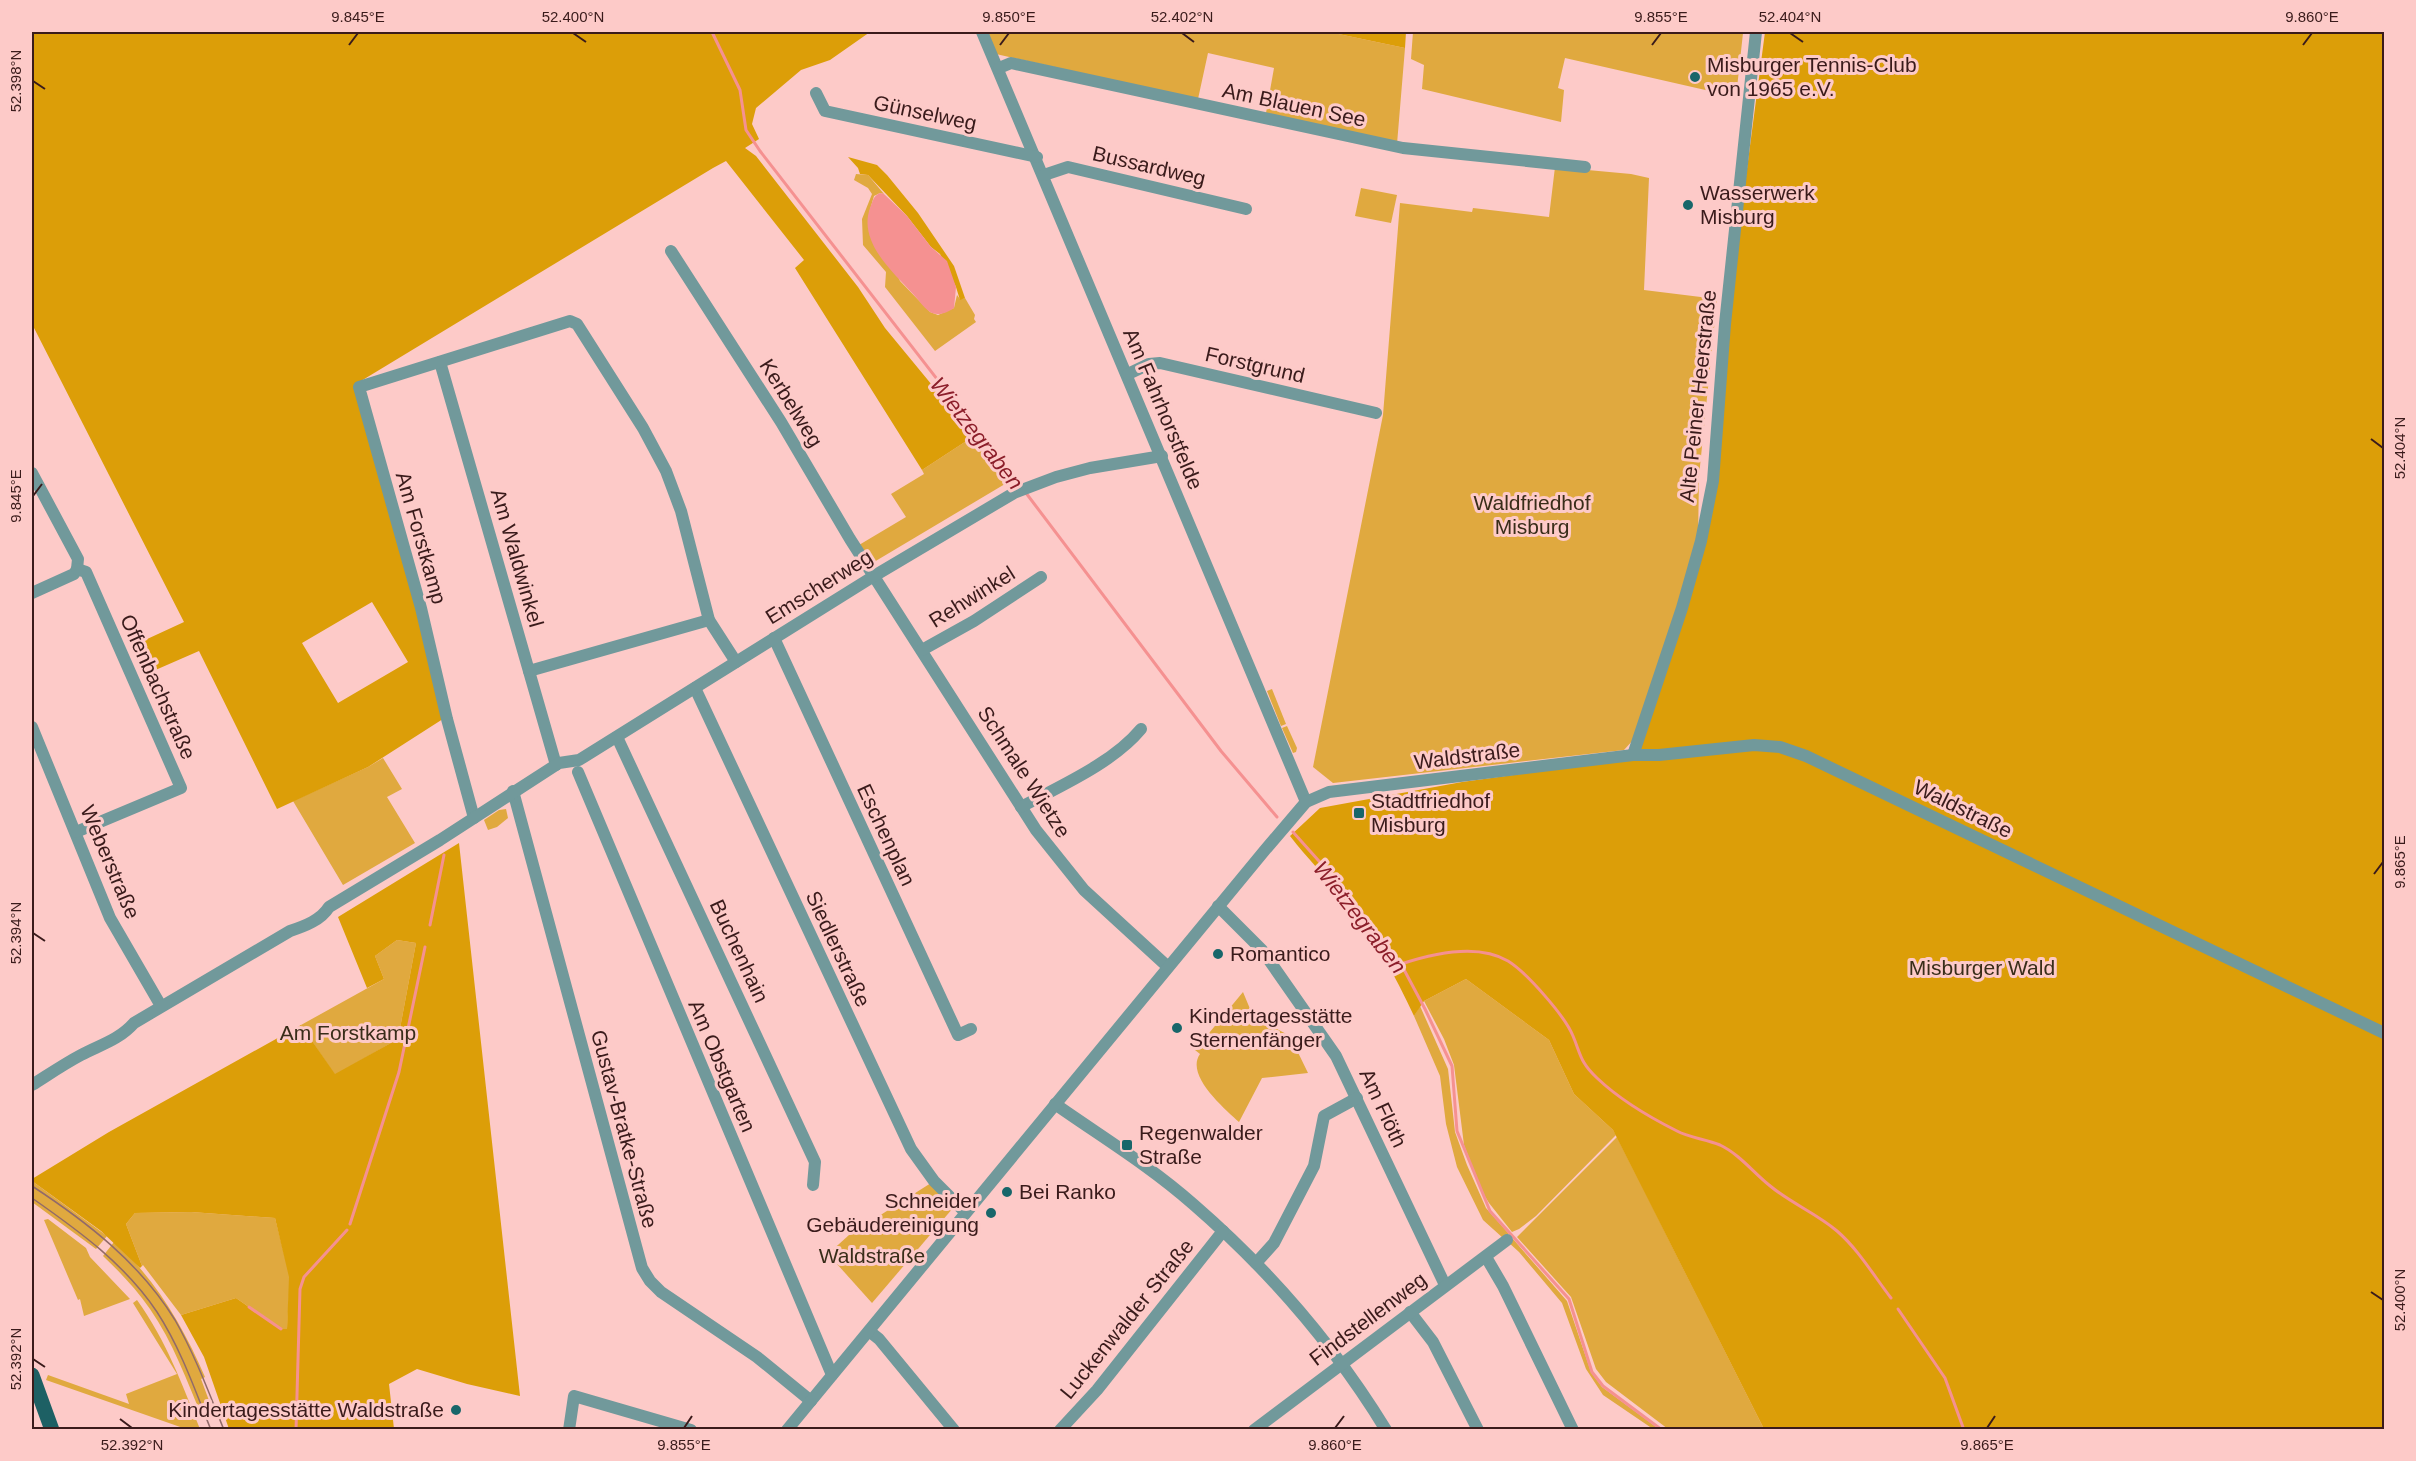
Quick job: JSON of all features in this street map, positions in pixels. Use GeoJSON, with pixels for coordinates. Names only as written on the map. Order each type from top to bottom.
{"type":"FeatureCollection","features":[{"type":"Feature","properties":{"kind":"main road"},"geometry":{"type":"LineString","coordinates":[[32,1375],[52,1430]]}},
{"type":"Feature","properties":{"kind":"street","name":"Am Fahrhorstfelde"},"geometry":{"type":"LineString","coordinates":[[982,32],[1128,374],[1306,802]]}},
{"type":"Feature","properties":{"kind":"street","name":"Alte Peiner Heerstraße"},"geometry":{"type":"LineString","coordinates":[[1633,755],[1682,608],[1701,541],[1713,481],[1725,324],[1756,32]]}},
{"type":"Feature","properties":{"kind":"street","name":"Am Blauen See"},"geometry":{"type":"LineString","coordinates":[[999,68],[1011,63],[1403,148],[1585,167]]}},
{"type":"Feature","properties":{"kind":"street","name":"Günselweg"},"geometry":{"type":"LineString","coordinates":[[816,93],[825,111],[1037,158]]}},
{"type":"Feature","properties":{"kind":"street","name":"Bussardweg"},"geometry":{"type":"LineString","coordinates":[[1044,175],[1068,167],[1246,208]]}},
{"type":"Feature","properties":{"kind":"street","name":"Kerbelweg"},"geometry":{"type":"LineString","coordinates":[[671,251],[781,422],[874,576]]}},
{"type":"Feature","properties":{"kind":"street"},"geometry":{"type":"LineString","coordinates":[[440,362],[566,322],[577,324],[643,428],[666,471],[681,511],[709,620],[736,662]]}},
{"type":"Feature","properties":{"kind":"street","name":"Am Waldwinkel"},"geometry":{"type":"LineString","coordinates":[[440,362],[556,765]]}},
{"type":"Feature","properties":{"kind":"street","name":"Am Forstkamp"},"geometry":{"type":"LineString","coordinates":[[440,362],[359,387],[421,609],[474,819]]}},
{"type":"Feature","properties":{"kind":"street","name":"Forstgrund"},"geometry":{"type":"LineString","coordinates":[[1128,374],[1149,364],[1160,363],[1376,413]]}},
{"type":"Feature","properties":{"kind":"street","name":"Emscherweg"},"geometry":{"type":"LineString","coordinates":[[513,791],[556,765],[579,759],[617,737],[874,576],[1018,491],[1090,468],[1162,456]]}},
{"type":"Feature","properties":{"kind":"street"},"geometry":{"type":"LineString","coordinates":[[32,473],[78,559],[74,574],[32,593]]}},
{"type":"Feature","properties":{"kind":"street","name":"Offenbachstraße"},"geometry":{"type":"LineString","coordinates":[[76,832],[181,788],[86,572],[77,568]]}},
{"type":"Feature","properties":{"kind":"street","name":"Schmale Wietze"},"geometry":{"type":"LineString","coordinates":[[874,576],[1021,807],[1052,851],[1084,890],[1168,967]]}},
{"type":"Feature","properties":{"kind":"street","name":"Rehwinkel"},"geometry":{"type":"LineString","coordinates":[[922,650],[1041,577]]}},
{"type":"Feature","properties":{"kind":"street"},"geometry":{"type":"LineString","coordinates":[[529,671],[709,620]]}},
{"type":"Feature","properties":{"kind":"street","name":"Eschenplan"},"geometry":{"type":"LineString","coordinates":[[774,638],[958,1035],[971,1029]]}},
{"type":"Feature","properties":{"kind":"street","name":"Siedlerstraße"},"geometry":{"type":"LineString","coordinates":[[695,688],[910,1149],[934,1181],[965,1212]]}},
{"type":"Feature","properties":{"kind":"street","name":"Weberstraße"},"geometry":{"type":"LineString","coordinates":[[32,727],[110,918],[161,1006]]}},
{"type":"Feature","properties":{"kind":"street"},"geometry":{"type":"LineString","coordinates":[[1021,807],[1107,758],[1131,741],[1140,729]]}},
{"type":"Feature","properties":{"kind":"street","name":"Buchenhain"},"geometry":{"type":"LineString","coordinates":[[617,737],[815,1162],[813,1185]]}},
{"type":"Feature","properties":{"kind":"street","name":"Waldstraße"},"geometry":{"type":"LineString","coordinates":[[787,1430],[1306,802],[1329,792],[1633,755],[1659,755],[1754,745],[1779,747],[1806,756],[2385,1033]]}},
{"type":"Feature","properties":{"kind":"street","name":"Am Obstgarten"},"geometry":{"type":"LineString","coordinates":[[578,772],[832,1375]]}},
{"type":"Feature","properties":{"kind":"street"},"geometry":{"type":"LineString","coordinates":[[32,1085],[115,1039],[134,1023],[161,1006],[290,931],[305,926],[325,914],[329,907],[474,819],[513,791]]}},
{"type":"Feature","properties":{"kind":"street","name":"Gustav-Bratke-Straße"},"geometry":{"type":"LineString","coordinates":[[513,791],[642,1268],[661,1292],[757,1357],[811,1401]]}},
{"type":"Feature","properties":{"kind":"street","name":"Am Flöth"},"geometry":{"type":"LineString","coordinates":[[1218,906],[1262,950],[1336,1056],[1445,1285]]}},
{"type":"Feature","properties":{"kind":"street"},"geometry":{"type":"LineString","coordinates":[[1256,1263],[1274,1243],[1314,1166],[1324,1116],[1357,1098]]}},
{"type":"Feature","properties":{"kind":"street"},"geometry":{"type":"LineString","coordinates":[[1056,1104],[1159,1176],[1256,1263],[1287,1296],[1342,1364],[1386,1430]]}},
{"type":"Feature","properties":{"kind":"street","name":"Luckenwalder Straße"},"geometry":{"type":"LineString","coordinates":[[1060,1430],[1097,1390],[1223,1231]]}},
{"type":"Feature","properties":{"kind":"street","name":"Findstellenweg"},"geometry":{"type":"LineString","coordinates":[[1254,1430],[1507,1240]]}},
{"type":"Feature","properties":{"kind":"street"},"geometry":{"type":"LineString","coordinates":[[1486,1257],[1503,1286],[1573,1430]]}},
{"type":"Feature","properties":{"kind":"street"},"geometry":{"type":"LineString","coordinates":[[1410,1312],[1433,1342],[1478,1430]]}},
{"type":"Feature","properties":{"kind":"street"},"geometry":{"type":"LineString","coordinates":[[868,1331],[879,1339],[954,1430]]}},
{"type":"Feature","properties":{"kind":"street"},"geometry":{"type":"LineString","coordinates":[[569,1430],[574,1396],[691,1430]]}},
{"type":"Feature","properties":{"kind":"green space"},"geometry":{"type":"Polygon","coordinates":[[[32,32],[870,32],[830,60],[801,70],[756,108],[752,124],[759,139],[745,148],[756,156],[858,287],[885,328],[974,436],[922,470],[795,268],[804,260],[726,161],[356,384],[446,717],[368,767],[277,809],[199,651],[144,675],[132,646],[184,622],[32,324],[32,32]],[[372,602],[302,643],[338,703],[408,662],[372,602]]]}},
{"type":"Feature","properties":{"kind":"green space"},"geometry":{"type":"Polygon","coordinates":[[[986,32],[1329,32],[1405,48],[1397,144],[1266,113],[1274,68],[1208,53],[1198,99],[996,54],[986,32]]]}},
{"type":"Feature","properties":{"kind":"green space"},"geometry":{"type":"Polygon","coordinates":[[[1329,32],[1406,32],[1405,48],[1329,32]]]}},
{"type":"Feature","properties":{"kind":"green space"},"geometry":{"type":"Polygon","coordinates":[[[1413,32],[1743,33],[1736,97],[1565,58],[1558,88],[1564,90],[1561,122],[1422,89],[1424,65],[1411,59],[1413,32]]]}},
{"type":"Feature","properties":{"kind":"green space","name":"Misburger Wald"},"geometry":{"type":"Polygon","coordinates":[[[1765,32],[2384,32],[2384,1429],[1764,1429],[1613,1130],[1574,1094],[1549,1040],[1466,979],[1424,1001],[1414,1016],[1374,941],[1355,913],[1290,836],[1320,808],[1462,782],[1637,758],[1717,483],[1733,275],[1765,32]]]}},
{"type":"Feature","properties":{"kind":"green space"},"geometry":{"type":"Polygon","coordinates":[[[848,157],[877,165],[887,175],[918,213],[954,266],[965,298],[960,300],[940,254],[931,247],[907,216],[868,175],[860,174],[858,168],[848,157]]]}},
{"type":"Feature","properties":{"kind":"green space","name":"Waldfriedhof Misburg"},"geometry":{"type":"Polygon","coordinates":[[[1555,167],[1631,174],[1649,178],[1644,290],[1717,299],[1699,476],[1698,542],[1634,739],[1624,750],[1333,783],[1313,767],[1383,415],[1400,203],[1472,212],[1473,208],[1549,217],[1555,167]]]}},
{"type":"Feature","properties":{"kind":"green space"},"geometry":{"type":"Polygon","coordinates":[[[856,174],[868,175],[884,194],[874,196],[869,213],[900,281],[930,312],[938,315],[954,308],[957,295],[960,299],[965,298],[975,315],[976,322],[935,351],[885,287],[886,272],[863,245],[862,219],[872,194],[868,188],[854,180],[856,174]]]}},
{"type":"Feature","properties":{"kind":"green space"},"geometry":{"type":"Polygon","coordinates":[[[1361,188],[1397,195],[1391,223],[1355,216],[1361,188]]]}},
{"type":"Feature","properties":{"kind":"green space"},"geometry":{"type":"Polygon","coordinates":[[[974,436],[1010,481],[874,562],[868,561],[859,545],[906,517],[891,494],[924,474],[922,470],[974,436]]]}},
{"type":"Feature","properties":{"kind":"green space"},"geometry":{"type":"Polygon","coordinates":[[[1272,689],[1286,724],[1281,726],[1267,691],[1272,689]]]}},
{"type":"Feature","properties":{"kind":"green space"},"geometry":{"type":"Polygon","coordinates":[[[1287,726],[1297,748],[1293,753],[1282,728],[1287,726]]]}},
{"type":"Feature","properties":{"kind":"green space"},"geometry":{"type":"Polygon","coordinates":[[[383,758],[402,789],[387,797],[415,843],[343,885],[293,801],[383,758]]]}},
{"type":"Feature","properties":{"kind":"green space"},"geometry":{"type":"Polygon","coordinates":[[[506,809],[508,818],[497,827],[488,830],[484,820],[499,810],[506,809]]]}},
{"type":"Feature","properties":{"kind":"green space"},"geometry":{"type":"Polygon","coordinates":[[[459,843],[520,1396],[467,1384],[417,1369],[389,1384],[394,1429],[229,1429],[204,1357],[181,1315],[236,1298],[280,1329],[287,1329],[289,1277],[275,1218],[191,1212],[135,1213],[126,1224],[142,1266],[140,1268],[101,1231],[32,1179],[109,1132],[301,1025],[335,1074],[398,1039],[416,943],[397,940],[375,956],[384,979],[367,988],[338,917],[459,843]]]}},
{"type":"Feature","properties":{"kind":"green space","name":"Am Forstkamp"},"geometry":{"type":"Polygon","coordinates":[[[397,940],[416,943],[398,1039],[335,1075],[301,1025],[384,979],[375,956],[397,940]]]}},
{"type":"Feature","properties":{"kind":"green space"},"geometry":{"type":"Polygon","coordinates":[[[1466,979],[1549,1040],[1574,1094],[1616,1135],[1536,1216],[1512,1232],[1481,1190],[1464,1145],[1454,1065],[1444,1039],[1424,1001],[1466,979]]]}},
{"type":"Feature","properties":{"kind":"green space"},"geometry":{"type":"Polygon","coordinates":[[[1243,992],[1253,1016],[1290,1036],[1308,1073],[1262,1078],[1239,1122],[1208,1091],[1198,1072],[1197,1062],[1200,1054],[1195,1050],[1243,992]]]}},
{"type":"Feature","properties":{"kind":"green space"},"geometry":{"type":"Polygon","coordinates":[[[1420,1006],[1448,1069],[1455,1132],[1486,1208],[1509,1234],[1503,1238],[1483,1220],[1457,1167],[1446,1124],[1440,1076],[1414,1016],[1420,1006]]]}},
{"type":"Feature","properties":{"kind":"green space"},"geometry":{"type":"Polygon","coordinates":[[[1617,1137],[1764,1429],[1668,1429],[1606,1382],[1596,1369],[1571,1297],[1517,1237],[1617,1137]]]}},
{"type":"Feature","properties":{"kind":"green space"},"geometry":{"type":"Polygon","coordinates":[[[32,1181],[107,1236],[96,1249],[32,1202],[32,1181]]]}},
{"type":"Feature","properties":{"kind":"green space","name":"Waldstraße"},"geometry":{"type":"Polygon","coordinates":[[[931,1183],[953,1208],[872,1303],[828,1254],[849,1235],[931,1183]]]}},
{"type":"Feature","properties":{"kind":"green space"},"geometry":{"type":"Polygon","coordinates":[[[191,1212],[275,1218],[290,1277],[287,1329],[280,1329],[236,1298],[181,1315],[142,1266],[126,1224],[135,1213],[191,1212]]]}},
{"type":"Feature","properties":{"kind":"green space"},"geometry":{"type":"Polygon","coordinates":[[[48,1219],[86,1248],[90,1257],[130,1299],[84,1316],[80,1299],[78,1300],[44,1220],[48,1219]]]}},
{"type":"Feature","properties":{"kind":"green space"},"geometry":{"type":"Polygon","coordinates":[[[1513,1239],[1567,1301],[1591,1372],[1602,1387],[1659,1429],[1653,1429],[1603,1395],[1586,1369],[1562,1303],[1508,1242],[1513,1239]]]}},
{"type":"Feature","properties":{"kind":"green space"},"geometry":{"type":"Polygon","coordinates":[[[114,1242],[155,1287],[177,1321],[205,1377],[201,1379],[214,1414],[203,1419],[166,1335],[145,1302],[103,1256],[114,1242]]]}},
{"type":"Feature","properties":{"kind":"green space"},"geometry":{"type":"Polygon","coordinates":[[[137,1300],[165,1347],[180,1379],[200,1429],[186,1429],[46,1380],[48,1375],[129,1404],[126,1394],[177,1374],[133,1303],[137,1300]]]}},
{"type":"Feature","properties":{"kind":"shaded area"},"geometry":{"type":"Polygon","coordinates":[[[880,193],[884,194],[907,216],[931,247],[947,261],[956,287],[954,308],[941,314],[929,312],[879,255],[869,233],[868,221],[870,208],[880,193]]]}},
{"type":"Feature","properties":{"kind":"waterway","name":"Wietzegraben"},"geometry":{"type":"LineString","coordinates":[[712,32],[740,90],[746,130],[760,151],[1020,486]]}},
{"type":"Feature","properties":{"kind":"waterway","name":"Wietzegraben"},"geometry":{"type":"LineString","coordinates":[[1026,493],[1221,751],[1277,817]]}},
{"type":"Feature","properties":{"kind":"waterway","name":"Wietzegraben"},"geometry":{"type":"LineString","coordinates":[[1293,832],[1335,879],[1401,964],[1425,1009],[1452,1066],[1457,1131],[1490,1211],[1569,1299],[1592,1372],[1603,1386],[1662,1430]]}},
{"type":"Feature","properties":{"kind":"waterway"},"geometry":{"type":"LineString","coordinates":[[430,925],[444,855]]}},
{"type":"Feature","properties":{"kind":"waterway"},"geometry":{"type":"LineString","coordinates":[[350,1224],[399,1072],[425,947]]}},
{"type":"Feature","properties":{"kind":"waterway"},"geometry":{"type":"LineString","coordinates":[[1401,964],[1440,954],[1469,951],[1483,952],[1508,961],[1525,975],[1554,1006],[1569,1027],[1584,1063],[1606,1086],[1666,1126],[1720,1145],[1733,1153],[1777,1191],[1845,1238],[1891,1298]]}},
{"type":"Feature","properties":{"kind":"waterway"},"geometry":{"type":"LineString","coordinates":[[296,1430],[300,1289],[304,1277],[347,1230]]}},
{"type":"Feature","properties":{"kind":"waterway"},"geometry":{"type":"LineString","coordinates":[[249,1307],[281,1329]]}},
{"type":"Feature","properties":{"kind":"waterway"},"geometry":{"type":"LineString","coordinates":[[1898,1309],[1945,1378],[1964,1430]]}},
{"type":"Feature","properties":{"kind":"tram line"},"geometry":{"type":"LineString","coordinates":[[32,1186],[73,1214],[111,1245],[146,1280],[161,1299],[189,1347],[224,1430]]}},
{"type":"Feature","properties":{"kind":"tram line"},"geometry":{"type":"LineString","coordinates":[[32,1198],[100,1249],[144,1295],[173,1340],[211,1430]]}},
{"type":"Feature","properties":{"kind":"place","name":"Misburger Tennis-Club von 1965 e.V."},"geometry":{"type":"Point","coordinates":[1695,77]}},
{"type":"Feature","properties":{"kind":"place","name":"Wasserwerk Misburg"},"geometry":{"type":"Point","coordinates":[1688,205]}},
{"type":"Feature","properties":{"kind":"place","name":"Stadtfriedhof Misburg"},"geometry":{"type":"Point","coordinates":[1359,813]}},
{"type":"Feature","properties":{"kind":"place","name":"Romantico"},"geometry":{"type":"Point","coordinates":[1218,954]}},
{"type":"Feature","properties":{"kind":"place","name":"Kindertagesstätte Sternenfänger"},"geometry":{"type":"Point","coordinates":[1177,1028]}},
{"type":"Feature","properties":{"kind":"place","name":"Regenwalder Straße"},"geometry":{"type":"Point","coordinates":[1127,1145]}},
{"type":"Feature","properties":{"kind":"place","name":"Bei Ranko"},"geometry":{"type":"Point","coordinates":[1007,1192]}},
{"type":"Feature","properties":{"kind":"place","name":"Schneider Gebäudereinigung"},"geometry":{"type":"Point","coordinates":[991,1213]}},
{"type":"Feature","properties":{"kind":"place","name":"Kindertagesstätte Waldstraße"},"geometry":{"type":"Point","coordinates":[456,1410]}}]}
